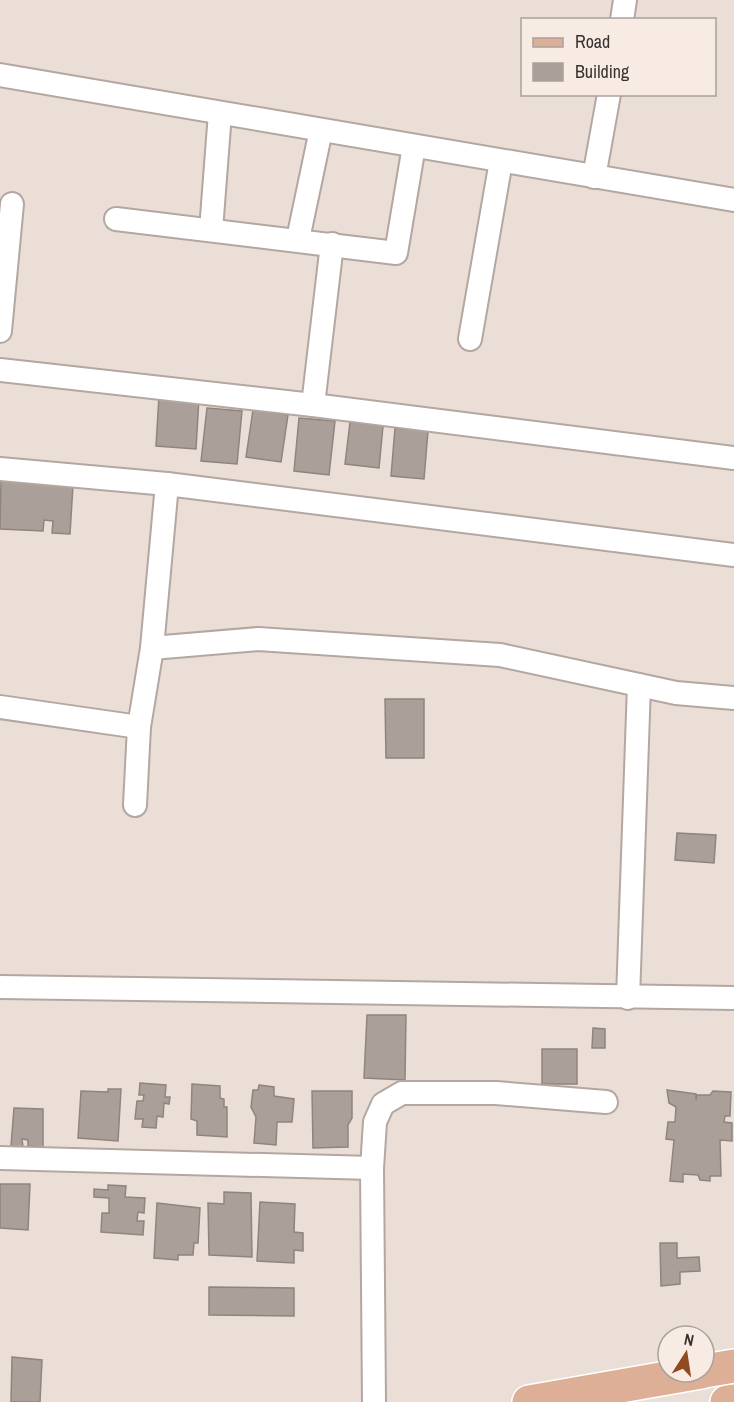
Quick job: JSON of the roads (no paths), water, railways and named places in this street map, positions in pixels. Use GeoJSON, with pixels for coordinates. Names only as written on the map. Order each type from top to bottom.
{"type":"FeatureCollection","features":[{"type":"Feature","properties":{"kind":"main road"},"geometry":{"type":"LineString","coordinates":[[716,1369],[734,1366]]}},
{"type":"Feature","properties":{"kind":"main road"},"geometry":{"type":"LineString","coordinates":[[529,1402],[656,1380]]}},
{"type":"Feature","properties":{"kind":"main road"},"geometry":{"type":"LineString","coordinates":[[727,1402],[734,1401]]}},
{"type":"Feature","properties":{"kind":"street"},"geometry":{"type":"LineString","coordinates":[[622,18],[625,0]]}},
{"type":"Feature","properties":{"kind":"street"},"geometry":{"type":"LineString","coordinates":[[0,75],[734,200]]}},
{"type":"Feature","properties":{"kind":"street"},"geometry":{"type":"LineString","coordinates":[[594,177],[609,96]]}},
{"type":"Feature","properties":{"kind":"street"},"geometry":{"type":"LineString","coordinates":[[211,230],[220,113]]}},
{"type":"Feature","properties":{"kind":"street"},"geometry":{"type":"LineString","coordinates":[[297,239],[321,130]]}},
{"type":"Feature","properties":{"kind":"street"},"geometry":{"type":"LineString","coordinates":[[116,219],[297,239],[396,253],[414,146]]}},
{"type":"Feature","properties":{"kind":"street"},"geometry":{"type":"LineString","coordinates":[[470,339],[501,161]]}},
{"type":"Feature","properties":{"kind":"street"},"geometry":{"type":"LineString","coordinates":[[0,331],[12,204]]}},
{"type":"Feature","properties":{"kind":"street"},"geometry":{"type":"LineString","coordinates":[[313,405],[332,244]]}},
{"type":"Feature","properties":{"kind":"street"},"geometry":{"type":"LineString","coordinates":[[0,370],[313,405],[734,458]]}},
{"type":"Feature","properties":{"kind":"street"},"geometry":{"type":"LineString","coordinates":[[0,469],[167,484],[734,555]]}},
{"type":"Feature","properties":{"kind":"street"},"geometry":{"type":"LineString","coordinates":[[135,805],[139,727],[152,648],[167,484]]}},
{"type":"Feature","properties":{"kind":"street"},"geometry":{"type":"LineString","coordinates":[[152,648],[258,639],[500,655],[676,693],[734,699]]}},
{"type":"Feature","properties":{"kind":"street"},"geometry":{"type":"LineString","coordinates":[[628,998],[639,685]]}},
{"type":"Feature","properties":{"kind":"street"},"geometry":{"type":"LineString","coordinates":[[0,707],[139,727]]}},
{"type":"Feature","properties":{"kind":"street"},"geometry":{"type":"LineString","coordinates":[[0,987],[734,998]]}},
{"type":"Feature","properties":{"kind":"street"},"geometry":{"type":"LineString","coordinates":[[374,1402],[372,1168],[375,1122],[383,1104],[402,1093],[496,1093],[606,1102]]}},
{"type":"Feature","properties":{"kind":"street"},"geometry":{"type":"LineString","coordinates":[[0,1158],[372,1168]]}}]}
